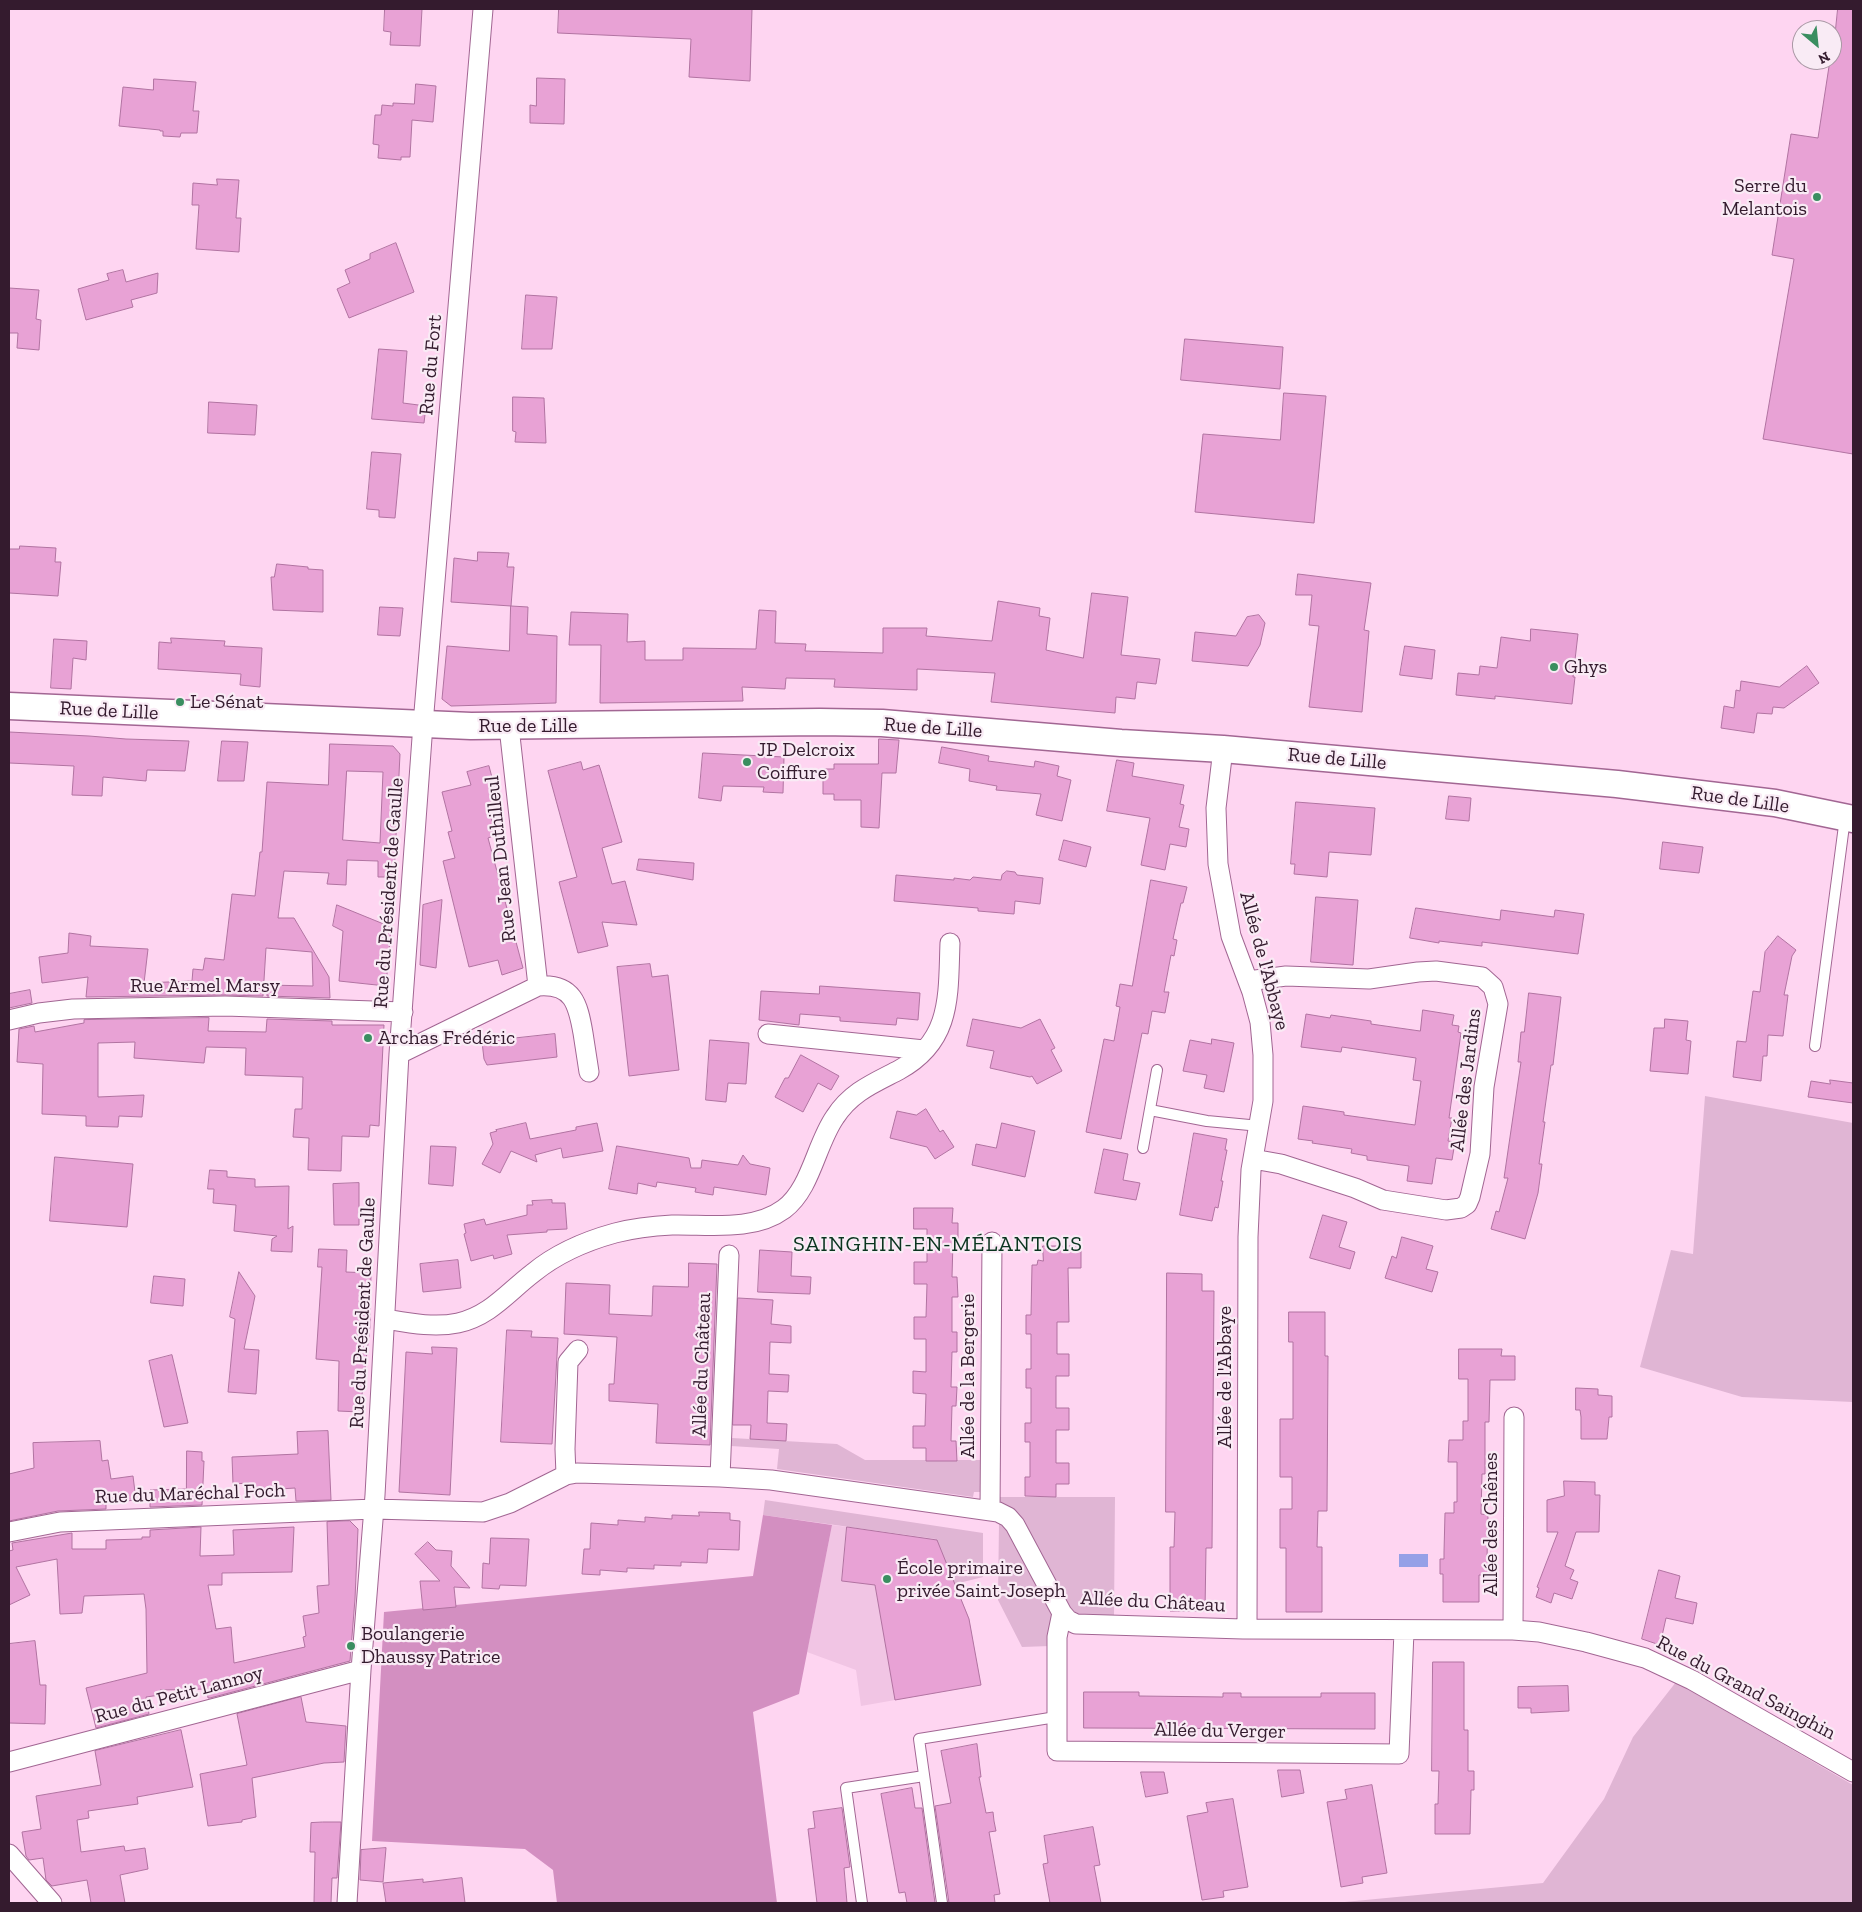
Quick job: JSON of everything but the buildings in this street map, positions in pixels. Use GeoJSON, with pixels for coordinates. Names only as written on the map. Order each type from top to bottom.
{"type":"FeatureCollection","features":[{"type":"Feature","properties":{"kind":"main road","name":"Rue de Lille"},"geometry":{"type":"LineString","coordinates":[[9,706],[510,727],[874,723],[1121,743],[1223,749],[1617,784],[1775,804],[1849,818]]}},
{"type":"Feature","properties":{"kind":"street","name":"Rue du Fort"},"geometry":{"type":"LineString","coordinates":[[423,724],[483,9]]}},
{"type":"Feature","properties":{"kind":"street","name":"Rue du Président de Gaulle"},"geometry":{"type":"LineString","coordinates":[[347,1903],[361,1670],[374,1509],[399,1054],[423,724]]}},
{"type":"Feature","properties":{"kind":"street","name":"Rue Jean Duthilleul"},"geometry":{"type":"LineString","coordinates":[[510,727],[538,986]]}},
{"type":"Feature","properties":{"kind":"street","name":"Allée de l'Abbaye"},"geometry":{"type":"LineString","coordinates":[[1223,749],[1216,816],[1218,864],[1231,936],[1256,1006],[1262,1037],[1263,1086],[1260,1126],[1253,1159],[1247,1246],[1247,1629]]}},
{"type":"Feature","properties":{"kind":"street"},"geometry":{"type":"LineString","coordinates":[[385,1319],[446,1325],[470,1319],[495,1306],[531,1274],[549,1261],[574,1248],[615,1233],[654,1226],[746,1223],[773,1216],[794,1201],[801,1190],[827,1129],[844,1104],[868,1085],[908,1064],[934,1039],[944,1018],[948,996],[950,943]]}},
{"type":"Feature","properties":{"kind":"street","name":"Allée des Jardins"},"geometry":{"type":"LineString","coordinates":[[1248,981],[1293,976],[1369,979],[1436,971],[1482,977],[1493,987],[1498,1004],[1484,1087],[1480,1154],[1470,1197],[1467,1204],[1461,1208],[1446,1210],[1383,1200],[1355,1188],[1281,1164],[1253,1159]]}},
{"type":"Feature","properties":{"kind":"street"},"geometry":{"type":"LineString","coordinates":[[399,1054],[538,986],[551,985],[567,992],[574,1000],[578,1009],[589,1072]]}},
{"type":"Feature","properties":{"kind":"street","name":"Rue Armel Marsy"},"geometry":{"type":"LineString","coordinates":[[9,1020],[39,1013],[73,1009],[225,1006],[403,1012]]}},
{"type":"Feature","properties":{"kind":"street"},"geometry":{"type":"LineString","coordinates":[[768,1034],[924,1050]]}},
{"type":"Feature","properties":{"kind":"street","name":"Allée de la Bergerie"},"geometry":{"type":"LineString","coordinates":[[990,1510],[992,1242]]}},
{"type":"Feature","properties":{"kind":"street","name":"Allée du Château"},"geometry":{"type":"LineString","coordinates":[[720,1477],[729,1255]]}},
{"type":"Feature","properties":{"kind":"street"},"geometry":{"type":"LineString","coordinates":[[566,1475],[568,1362],[578,1350]]}},
{"type":"Feature","properties":{"kind":"street","name":"Allée des Chênes"},"geometry":{"type":"LineString","coordinates":[[1513,1630],[1514,1417]]}},
{"type":"Feature","properties":{"kind":"street","name":"Allée du Château"},"geometry":{"type":"LineString","coordinates":[[374,1509],[483,1512],[510,1503],[566,1475],[594,1472],[770,1480],[990,1510],[1003,1514],[1015,1525],[1062,1613],[1068,1620],[1079,1624],[1247,1629],[1513,1630],[1539,1632],[1616,1649]]}},
{"type":"Feature","properties":{"kind":"street","name":"Rue du Maréchal Foch"},"geometry":{"type":"LineString","coordinates":[[9,1532],[60,1522],[374,1509]]}},
{"type":"Feature","properties":{"kind":"street","name":"Allée du Verger"},"geometry":{"type":"LineString","coordinates":[[1062,1613],[1057,1637],[1057,1752],[1399,1754],[1404,1631]]}},
{"type":"Feature","properties":{"kind":"street","name":"Rue du Grand Sainghin"},"geometry":{"type":"LineString","coordinates":[[1616,1649],[1645,1658],[1685,1676],[1853,1772]]}},
{"type":"Feature","properties":{"kind":"street","name":"Rue du Petit Lannoy"},"geometry":{"type":"LineString","coordinates":[[9,1762],[361,1670]]}},
{"type":"Feature","properties":{"kind":"street"},"geometry":{"type":"LineString","coordinates":[[9,1854],[52,1903]]}},
{"type":"Feature","properties":{"kind":"lane"},"geometry":{"type":"LineString","coordinates":[[1815,1046],[1849,818]]}},
{"type":"Feature","properties":{"kind":"lane"},"geometry":{"type":"LineString","coordinates":[[1143,1148],[1157,1070]]}},
{"type":"Feature","properties":{"kind":"lane"},"geometry":{"type":"LineString","coordinates":[[1150,1110],[1207,1121],[1260,1126]]}},
{"type":"Feature","properties":{"kind":"lane"},"geometry":{"type":"LineString","coordinates":[[942,1903],[919,1740],[1056,1718]]}},
{"type":"Feature","properties":{"kind":"lane"},"geometry":{"type":"LineString","coordinates":[[862,1903],[846,1788],[924,1776]]}},
{"type":"Feature","properties":{"kind":"shaded area"},"geometry":{"type":"Polygon","coordinates":[[[1705,1096],[1853,1123],[1853,1402],[1742,1397],[1640,1367],[1671,1250],[1693,1254],[1705,1096]]]}},
{"type":"Feature","properties":{"kind":"shaded area"},"geometry":{"type":"Polygon","coordinates":[[[732,1438],[837,1444],[865,1460],[983,1460],[983,1492],[974,1492],[973,1497],[777,1469],[779,1449],[731,1446],[732,1438]]]}},
{"type":"Feature","properties":{"kind":"shaded area"},"geometry":{"type":"Polygon","coordinates":[[[999,1497],[1115,1497],[1114,1617],[1082,1616],[1072,1610],[1024,1521],[1016,1513],[1000,1505],[999,1497]]]}},
{"type":"Feature","properties":{"kind":"shaded area"},"geometry":{"type":"Polygon","coordinates":[[[765,1500],[983,1533],[983,1577],[955,1584],[936,1539],[763,1515],[765,1500]]]}},
{"type":"Feature","properties":{"kind":"shaded area"},"geometry":{"type":"Polygon","coordinates":[[[763,1515],[832,1525],[799,1694],[753,1712],[777,1903],[557,1903],[553,1870],[525,1849],[372,1841],[384,1612],[753,1576],[763,1515]]]}},
{"type":"Feature","properties":{"kind":"shaded area"},"geometry":{"type":"Polygon","coordinates":[[[999,1523],[1007,1529],[1052,1611],[1050,1646],[1022,1647],[998,1600],[999,1523]]]}},
{"type":"Feature","properties":{"kind":"shaded area","name":"École primaire privée Saint-Joseph"},"geometry":{"type":"Polygon","coordinates":[[[832,1525],[937,1539],[969,1618],[981,1685],[861,1706],[856,1670],[807,1652],[832,1525]]]}},
{"type":"Feature","properties":{"kind":"shaded area"},"geometry":{"type":"Polygon","coordinates":[[[1676,1682],[1853,1785],[1853,1903],[1334,1903],[1543,1883],[1604,1799],[1633,1737],[1676,1682]]]}},
{"type":"Feature","properties":{"kind":"water"},"geometry":{"type":"Polygon","coordinates":[[[1399,1554],[1428,1554],[1428,1567],[1399,1567],[1399,1554]]]}},
{"type":"Feature","properties":{"kind":"place","name":"Serre du Melantois"},"geometry":{"type":"Point","coordinates":[1817,197]}},
{"type":"Feature","properties":{"kind":"place","name":"Ghys"},"geometry":{"type":"Point","coordinates":[1554,667]}},
{"type":"Feature","properties":{"kind":"place","name":"Le Sénat"},"geometry":{"type":"Point","coordinates":[180,702]}},
{"type":"Feature","properties":{"kind":"place","name":"JP Delcroix Coiffure"},"geometry":{"type":"Point","coordinates":[747,762]}},
{"type":"Feature","properties":{"kind":"place","name":"Archas Frédéric"},"geometry":{"type":"Point","coordinates":[368,1038]}},
{"type":"Feature","properties":{"kind":"place","name":"École primaire privée Saint-Joseph"},"geometry":{"type":"Point","coordinates":[887,1579]}},
{"type":"Feature","properties":{"kind":"place","name":"Boulangerie Dhaussy Patrice"},"geometry":{"type":"Point","coordinates":[351,1646]}},
{"type":"Feature","properties":{"kind":"district","name":"SAINGHIN-EN-MÉLANTOIS"},"geometry":{"type":"Point","coordinates":[938,1245]}}]}
